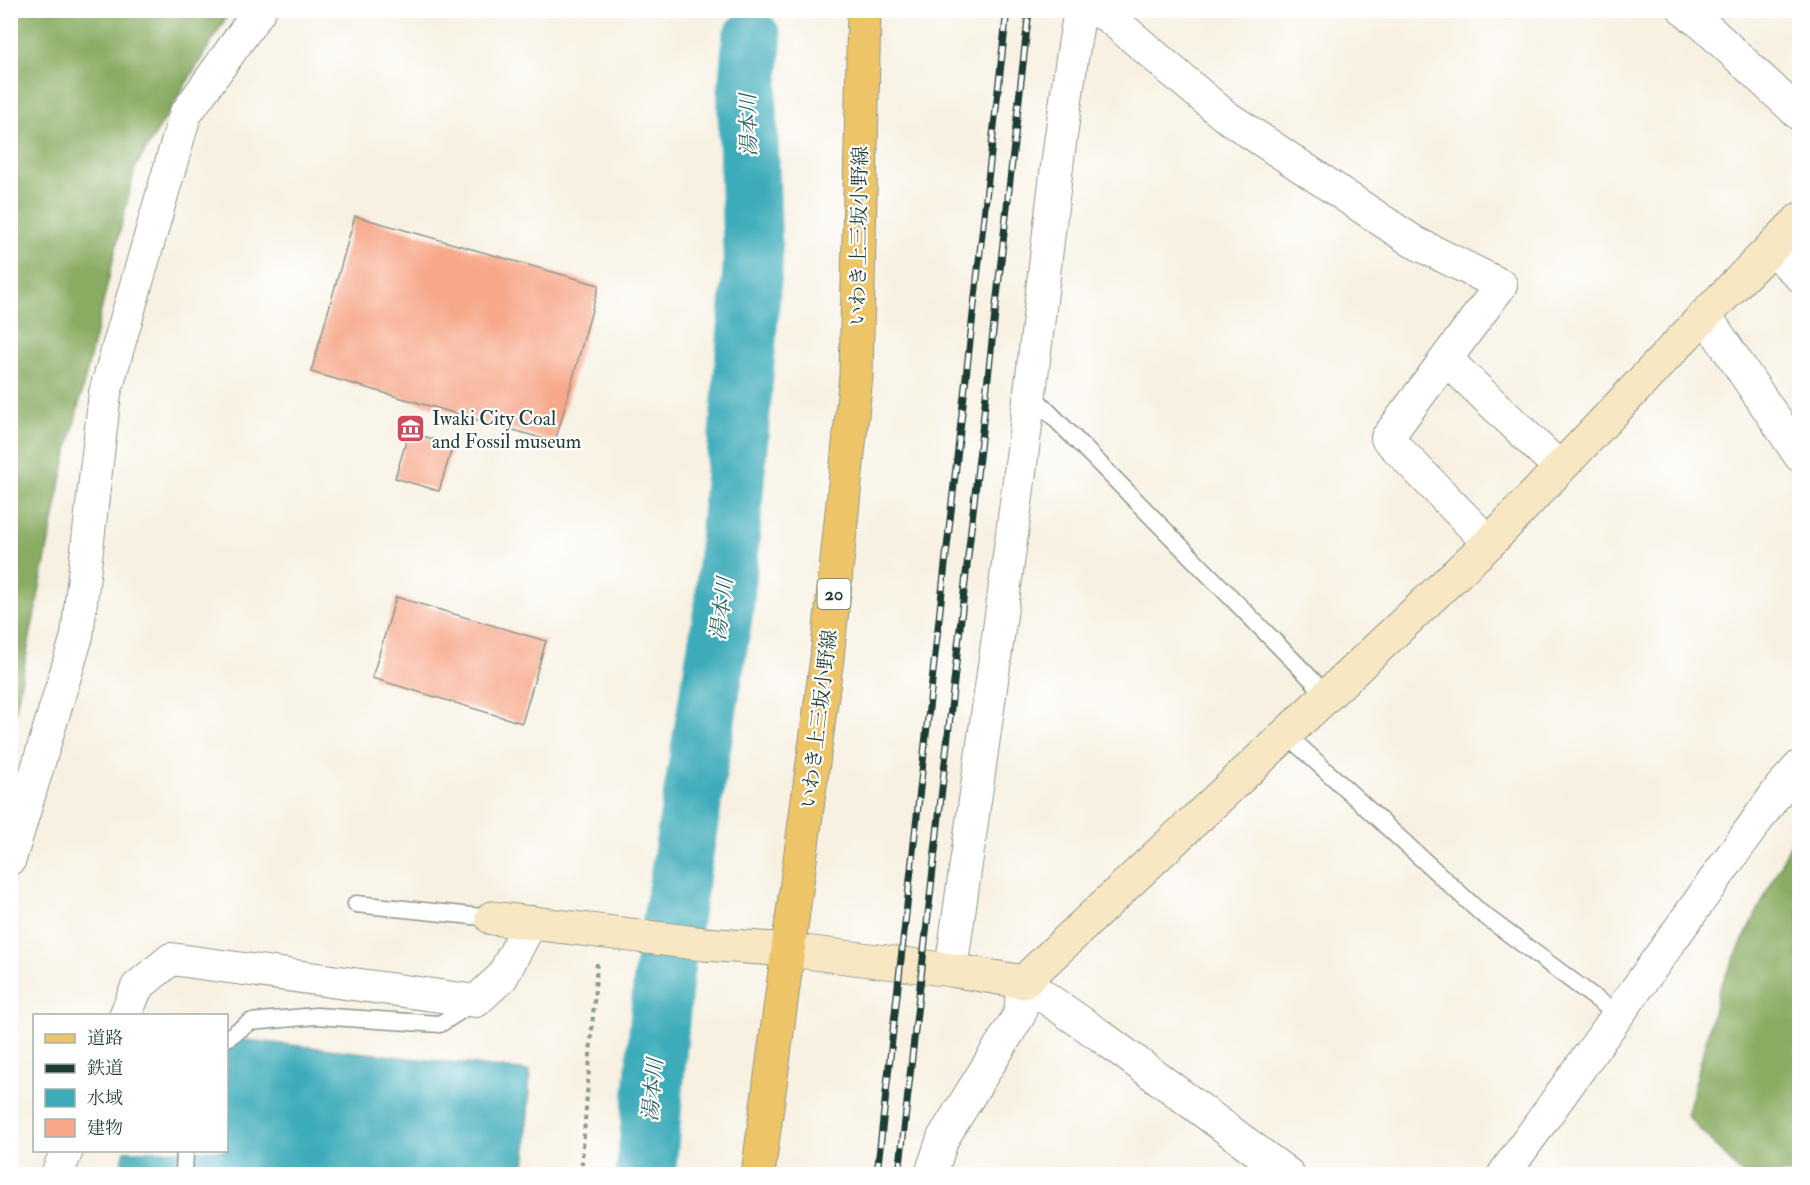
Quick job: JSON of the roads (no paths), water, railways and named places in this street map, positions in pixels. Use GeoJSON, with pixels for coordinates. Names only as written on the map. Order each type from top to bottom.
{"type":"FeatureCollection","features":[{"type":"Feature","properties":{"kind":"main road","name":"いわき上三坂小野線"},"geometry":{"type":"LineString","coordinates":[[758,1174],[828,658],[856,376],[864,10]]}},
{"type":"Feature","properties":{"kind":"street"},"geometry":{"type":"LineString","coordinates":[[10,859],[77,636],[105,393],[185,115],[260,10]]}},
{"type":"Feature","properties":{"kind":"street"},"geometry":{"type":"LineString","coordinates":[[951,970],[1030,393],[1065,94],[1080,10]]}},
{"type":"Feature","properties":{"kind":"street"},"geometry":{"type":"LineString","coordinates":[[1095,10],[1109,17],[1224,115],[1414,242],[1502,285],[1387,438],[1490,543]]}},
{"type":"Feature","properties":{"kind":"street"},"geometry":{"type":"LineString","coordinates":[[1684,10],[1705,26],[1800,115]]}},
{"type":"Feature","properties":{"kind":"street"},"geometry":{"type":"LineString","coordinates":[[931,1174],[943,1138],[1020,1014],[1023,982],[1490,543],[1704,315],[1800,219]]}},
{"type":"Feature","properties":{"kind":"street"},"geometry":{"type":"LineString","coordinates":[[1771,248],[1800,276]]}},
{"type":"Feature","properties":{"kind":"street"},"geometry":{"type":"LineString","coordinates":[[1704,315],[1800,456]]}},
{"type":"Feature","properties":{"kind":"street"},"geometry":{"type":"LineString","coordinates":[[1446,359],[1560,468]]}},
{"type":"Feature","properties":{"kind":"street"},"geometry":{"type":"LineString","coordinates":[[1504,1174],[1782,787],[1800,766]]}},
{"type":"Feature","properties":{"kind":"street"},"geometry":{"type":"LineString","coordinates":[[492,918],[705,944],[789,950],[951,970],[1023,982],[1101,1036],[1288,1174]]}},
{"type":"Feature","properties":{"kind":"street"},"geometry":{"type":"LineString","coordinates":[[126,1014],[137,987],[171,959],[476,1000],[502,977],[531,922]]}},
{"type":"Feature","properties":{"kind":"street"},"geometry":{"type":"LineString","coordinates":[[57,1174],[66,1152]]}},
{"type":"Feature","properties":{"kind":"lane"},"geometry":{"type":"LineString","coordinates":[[1030,393],[1327,695]]}},
{"type":"Feature","properties":{"kind":"lane"},"geometry":{"type":"LineString","coordinates":[[1286,734],[1480,913],[1618,1015]]}},
{"type":"Feature","properties":{"kind":"lane"},"geometry":{"type":"LineString","coordinates":[[356,904],[492,918]]}},
{"type":"Feature","properties":{"kind":"lane"},"geometry":{"type":"LineString","coordinates":[[228,1038],[250,1022],[316,1016],[440,1024],[476,1000]]}},
{"type":"Feature","properties":{"kind":"lane"},"geometry":{"type":"LineString","coordinates":[[184,1174],[185,1152]]}},
{"type":"Feature","properties":{"kind":"water"},"geometry":{"type":"Polygon","coordinates":[[[228,1038],[530,1071],[525,1174],[119,1174],[125,1152],[228,1152],[228,1038]]]}},
{"type":"Feature","properties":{"kind":"waterway","name":"湯本川"},"geometry":{"type":"LineString","coordinates":[[646,1174],[664,972],[724,607],[753,263],[747,98],[752,40]]}},
{"type":"Feature","properties":{"kind":"waterway"},"geometry":{"type":"LineString","coordinates":[[628,1101],[652,1099]]}},
{"type":"Feature","properties":{"kind":"railway"},"geometry":{"type":"LineString","coordinates":[[877,1174],[1007,10]]}},
{"type":"Feature","properties":{"kind":"railway"},"geometry":{"type":"LineString","coordinates":[[899,1174],[1029,10]]}},
{"type":"Feature","properties":{"kind":"place","name":"Iwaki City Coal and Fossil museum"},"geometry":{"type":"Point","coordinates":[411,429]}}]}
